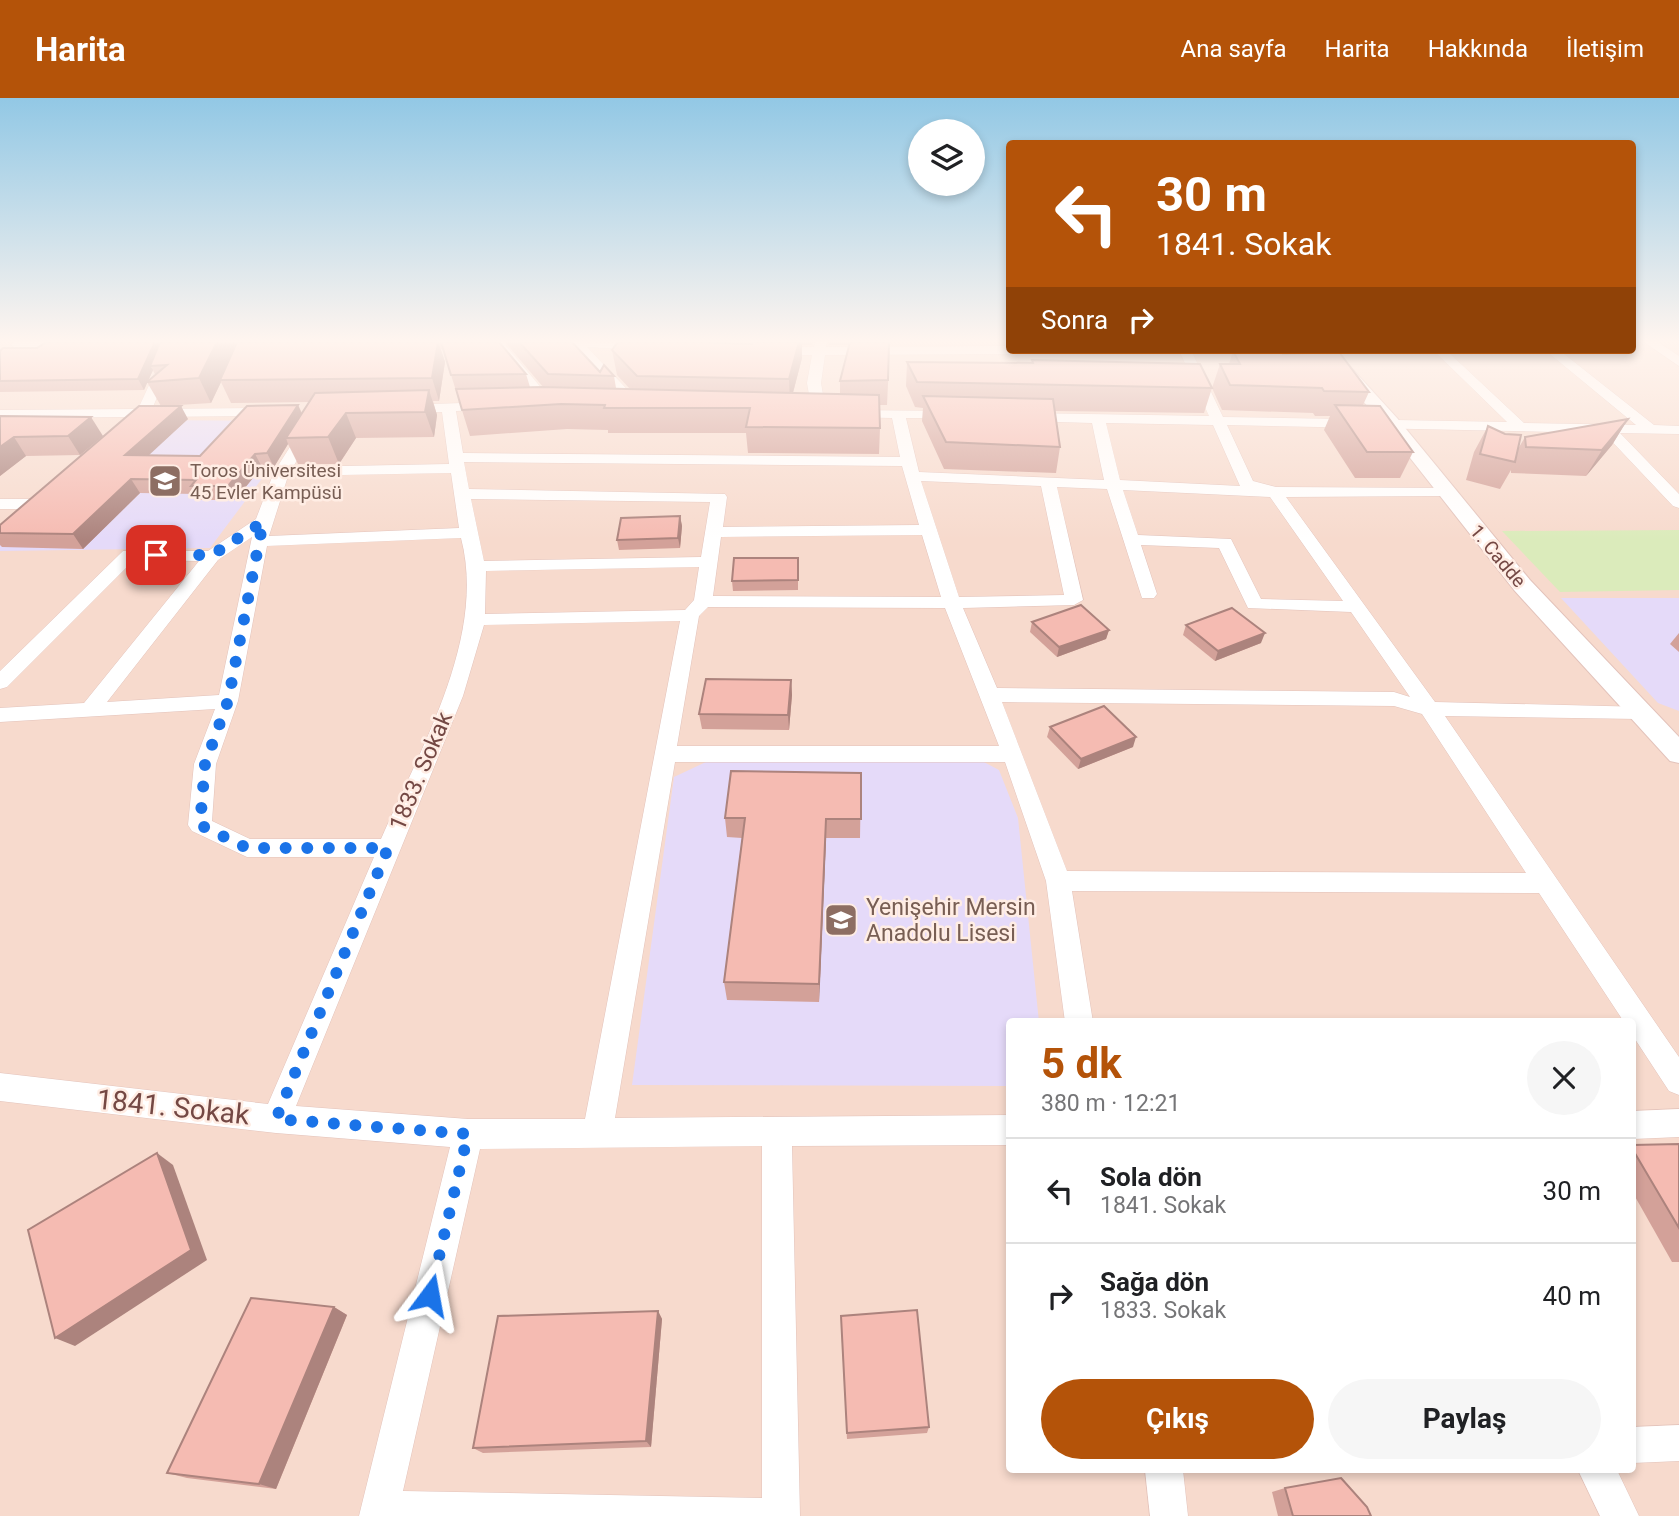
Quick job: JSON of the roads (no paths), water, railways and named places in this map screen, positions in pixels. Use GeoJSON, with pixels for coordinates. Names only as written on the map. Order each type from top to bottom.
{"type":"FeatureCollection","features":[{"type":"Feature","properties":{"kind":"street"},"geometry":{"type":"LineString","coordinates":[[123,429],[143,413],[145,408]]}},
{"type":"Feature","properties":{"kind":"street"},"geometry":{"type":"LineString","coordinates":[[0,425],[8,414],[143,413],[196,408]]}},
{"type":"Feature","properties":{"kind":"street"},"geometry":{"type":"LineString","coordinates":[[242,408],[281,412]]}},
{"type":"Feature","properties":{"kind":"street"},"geometry":{"type":"LineString","coordinates":[[396,409],[439,408]]}},
{"type":"Feature","properties":{"kind":"street","name":"1833. Sokak"},"geometry":{"type":"LineString","coordinates":[[276,1119],[453,696],[476,620],[477,566],[468,533],[464,494],[448,408]]}},
{"type":"Feature","properties":{"kind":"street"},"geometry":{"type":"LineString","coordinates":[[813,408],[813,412],[965,416]]}},
{"type":"Feature","properties":{"kind":"street"},"geometry":{"type":"LineString","coordinates":[[1211,408],[1247,484],[1275,492],[1429,709],[1679,1081]]}},
{"type":"Feature","properties":{"kind":"street","name":"1. Cadde"},"geometry":{"type":"LineString","coordinates":[[1379,408],[1443,491],[1522,585],[1679,754]]}},
{"type":"Feature","properties":{"kind":"street"},"geometry":{"type":"LineString","coordinates":[[1500,408],[1521,428]]}},
{"type":"Feature","properties":{"kind":"street"},"geometry":{"type":"LineString","coordinates":[[1624,408],[1650,429]]}},
{"type":"Feature","properties":{"kind":"street"},"geometry":{"type":"LineString","coordinates":[[319,412],[282,472],[262,531],[228,701],[205,764],[200,825],[247,848],[388,848]]}},
{"type":"Feature","properties":{"kind":"street"},"geometry":{"type":"LineString","coordinates":[[898,414],[928,530],[952,603],[1013,754],[1058,881],[1078,1018]]}},
{"type":"Feature","properties":{"kind":"street"},"geometry":{"type":"LineString","coordinates":[[1005,417],[1391,422],[1521,428],[1679,430]]}},
{"type":"Feature","properties":{"kind":"street"},"geometry":{"type":"LineString","coordinates":[[1098,419],[1114,484],[1148,594]]}},
{"type":"Feature","properties":{"kind":"street"},"geometry":{"type":"LineString","coordinates":[[1608,429],[1679,503]]}},
{"type":"Feature","properties":{"kind":"street"},"geometry":{"type":"LineString","coordinates":[[282,472],[458,462],[911,469],[1048,481],[1275,492],[1443,491]]}},
{"type":"Feature","properties":{"kind":"street"},"geometry":{"type":"LineString","coordinates":[[476,620],[696,608],[1074,600],[1048,481]]}},
{"type":"Feature","properties":{"kind":"street"},"geometry":{"type":"LineString","coordinates":[[464,494],[719,497],[664,754],[597,1134],[1006,1130]]}},
{"type":"Feature","properties":{"kind":"street"},"geometry":{"type":"LineString","coordinates":[[0,504],[39,500],[17,519]]}},
{"type":"Feature","properties":{"kind":"street"},"geometry":{"type":"LineString","coordinates":[[713,532],[928,530]]}},
{"type":"Feature","properties":{"kind":"street"},"geometry":{"type":"LineString","coordinates":[[0,682],[129,555],[212,555],[262,531],[468,533]]}},
{"type":"Feature","properties":{"kind":"street"},"geometry":{"type":"LineString","coordinates":[[1132,540],[1225,543],[1254,604],[1355,607]]}},
{"type":"Feature","properties":{"kind":"street"},"geometry":{"type":"LineString","coordinates":[[90,709],[212,555]]}},
{"type":"Feature","properties":{"kind":"street"},"geometry":{"type":"LineString","coordinates":[[477,566],[707,562]]}},
{"type":"Feature","properties":{"kind":"street"},"geometry":{"type":"LineString","coordinates":[[989,695],[1394,699],[1429,709],[1639,712]]}},
{"type":"Feature","properties":{"kind":"street"},"geometry":{"type":"LineString","coordinates":[[0,715],[228,701]]}},
{"type":"Feature","properties":{"kind":"street"},"geometry":{"type":"LineString","coordinates":[[664,754],[1013,754]]}},
{"type":"Feature","properties":{"kind":"street"},"geometry":{"type":"LineString","coordinates":[[1058,881],[1544,883]]}},
{"type":"Feature","properties":{"kind":"street","name":"1841. Sokak"},"geometry":{"type":"LineString","coordinates":[[0,1087],[276,1119],[468,1134],[597,1134]]}},
{"type":"Feature","properties":{"kind":"street"},"geometry":{"type":"LineString","coordinates":[[1636,1125],[1679,1123]]}},
{"type":"Feature","properties":{"kind":"street"},"geometry":{"type":"LineString","coordinates":[[777,1133],[781,1516]]}},
{"type":"Feature","properties":{"kind":"street"},"geometry":{"type":"LineString","coordinates":[[468,1134],[379,1513],[760,1516]]}},
{"type":"Feature","properties":{"kind":"street"},"geometry":{"type":"LineString","coordinates":[[1636,1445],[1679,1443]]}},
{"type":"Feature","properties":{"kind":"street"},"geometry":{"type":"LineString","coordinates":[[1164,1473],[1169,1516]]}},
{"type":"Feature","properties":{"kind":"street"},"geometry":{"type":"LineString","coordinates":[[1598,1473],[1620,1516]]}},
{"type":"Feature","properties":{"kind":"place","name":"Toros Üniversitesi 45 Evler Kampüsü"},"geometry":{"type":"Point","coordinates":[165,481]}},
{"type":"Feature","properties":{"kind":"place","name":"Yenişehir Mersin Anadolu Lisesi"},"geometry":{"type":"Point","coordinates":[841,920]}}]}
